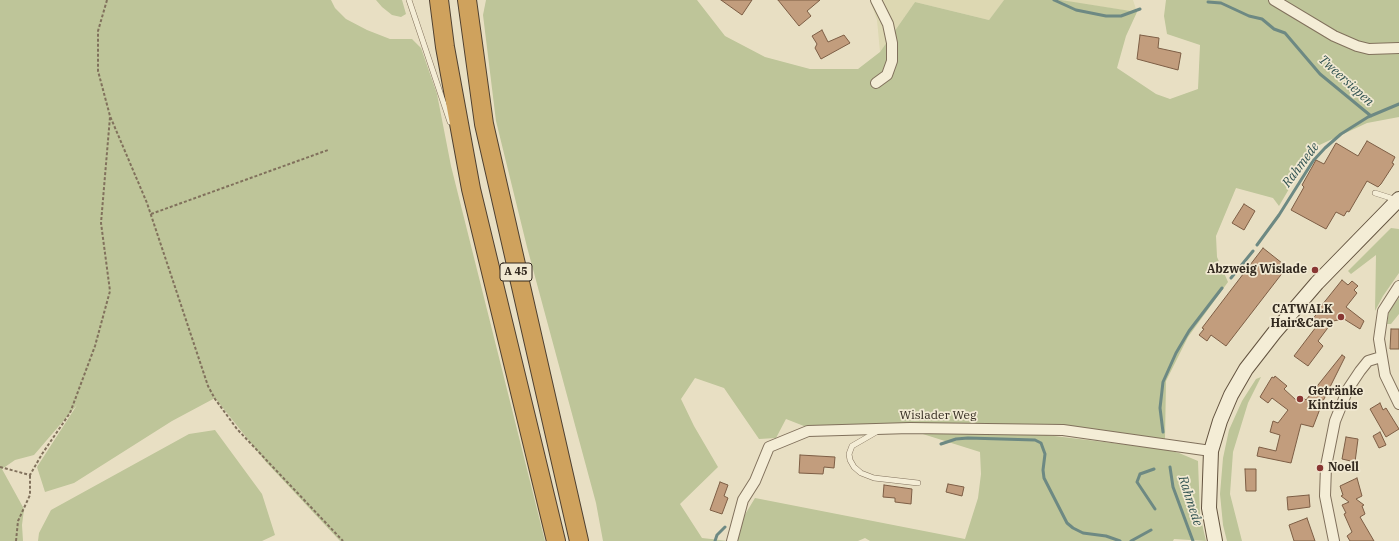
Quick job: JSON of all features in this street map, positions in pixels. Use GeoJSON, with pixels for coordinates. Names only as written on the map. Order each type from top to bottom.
{"type":"FeatureCollection","features":[{"type":"Feature","properties":{"kind":"highway","name":"A 45"},"geometry":{"type":"LineString","coordinates":[[439,0],[447,55],[471,189],[556,541]]}},
{"type":"Feature","properties":{"kind":"highway","name":"A 45"},"geometry":{"type":"LineString","coordinates":[[467,0],[484,124],[579,541]]}},
{"type":"Feature","properties":{"kind":"main road"},"geometry":{"type":"LineString","coordinates":[[1215,541],[1209,508],[1211,451],[1220,421],[1231,395],[1256,356],[1317,283],[1398,200]]}},
{"type":"Feature","properties":{"kind":"street"},"geometry":{"type":"LineString","coordinates":[[876,0],[888,24],[892,43],[892,61],[887,75],[876,83]]}},
{"type":"Feature","properties":{"kind":"street"},"geometry":{"type":"LineString","coordinates":[[1274,0],[1334,36],[1357,46],[1369,49],[1399,48]]}},
{"type":"Feature","properties":{"kind":"street"},"geometry":{"type":"LineString","coordinates":[[1399,286],[1389,300],[1382,318],[1379,339],[1385,375],[1399,404]]}},
{"type":"Feature","properties":{"kind":"street"},"geometry":{"type":"LineString","coordinates":[[1334,541],[1325,496],[1326,466],[1334,421],[1348,389],[1360,371],[1368,361],[1381,357]]}},
{"type":"Feature","properties":{"kind":"street","name":"Wislader Weg"},"geometry":{"type":"LineString","coordinates":[[732,541],[743,500],[755,481],[769,447],[808,431],[882,429],[1063,430],[1211,451]]}},
{"type":"Feature","properties":{"kind":"lane"},"geometry":{"type":"LineString","coordinates":[[409,0],[453,130]]}},
{"type":"Feature","properties":{"kind":"lane"},"geometry":{"type":"LineString","coordinates":[[478,32],[484,124]]}},
{"type":"Feature","properties":{"kind":"lane"},"geometry":{"type":"LineString","coordinates":[[455,137],[471,189]]}},
{"type":"Feature","properties":{"kind":"lane"},"geometry":{"type":"LineString","coordinates":[[1375,193],[1398,200]]}},
{"type":"Feature","properties":{"kind":"lane"},"geometry":{"type":"LineString","coordinates":[[882,429],[852,446],[849,454],[850,460],[854,467],[861,473],[874,478],[918,483]]}},
{"type":"Feature","properties":{"kind":"path"},"geometry":{"type":"LineString","coordinates":[[107,0],[98,31],[98,71],[110,116],[151,214],[208,386],[215,399],[237,429],[343,541]]}},
{"type":"Feature","properties":{"kind":"path"},"geometry":{"type":"LineString","coordinates":[[16,541],[18,521],[30,495],[30,475],[42,454],[70,413],[95,346],[110,291],[101,223],[110,116]]}},
{"type":"Feature","properties":{"kind":"path"},"geometry":{"type":"LineString","coordinates":[[151,214],[328,150]]}},
{"type":"Feature","properties":{"kind":"path"},"geometry":{"type":"LineString","coordinates":[[0,467],[30,475]]}},
{"type":"Feature","properties":{"kind":"shaded area"},"geometry":{"type":"Polygon","coordinates":[[[870,0],[1004,0],[989,20],[915,2],[880,52],[877,20],[870,0]]]}},
{"type":"Feature","properties":{"kind":"shaded area"},"geometry":{"type":"Polygon","coordinates":[[[1061,0],[1133,0],[1137,12],[1070,2],[1061,0]]]}},
{"type":"Feature","properties":{"kind":"green space"},"geometry":{"type":"Polygon","coordinates":[[[0,0],[331,0],[335,8],[346,19],[367,30],[390,39],[412,39],[421,48],[437,94],[451,166],[545,541],[340,541],[266,462],[215,398],[172,421],[74,483],[45,492],[37,467],[77,405],[34,455],[15,460],[2,469],[24,509],[22,525],[23,541],[0,541],[0,0]]]}},
{"type":"Feature","properties":{"kind":"green space"},"geometry":{"type":"Polygon","coordinates":[[[376,0],[402,0],[406,14],[401,17],[392,15],[376,0]]]}},
{"type":"Feature","properties":{"kind":"green space"},"geometry":{"type":"Polygon","coordinates":[[[486,0],[697,0],[725,36],[765,57],[810,69],[858,69],[880,52],[915,2],[989,20],[1004,0],[1061,0],[1137,12],[1126,36],[1117,68],[1156,94],[1170,99],[1198,89],[1200,45],[1167,34],[1164,16],[1166,0],[1399,0],[1399,117],[1367,123],[1313,148],[1279,206],[1273,198],[1236,188],[1216,236],[1217,257],[1228,282],[1188,337],[1166,381],[1165,439],[1074,426],[910,424],[809,428],[786,419],[776,438],[759,439],[724,388],[695,378],[681,399],[694,426],[718,467],[680,504],[702,538],[729,541],[603,541],[596,503],[527,247],[496,121],[483,15],[486,0]]]}},
{"type":"Feature","properties":{"kind":"green space"},"geometry":{"type":"Polygon","coordinates":[[[1391,228],[1399,229],[1399,273],[1383,296],[1375,311],[1376,255],[1351,274],[1348,271],[1391,228]]]}},
{"type":"Feature","properties":{"kind":"green space"},"geometry":{"type":"Polygon","coordinates":[[[1399,298],[1399,314],[1391,324],[1387,324],[1389,311],[1399,298]]]}},
{"type":"Feature","properties":{"kind":"green space"},"geometry":{"type":"Polygon","coordinates":[[[1261,377],[1248,403],[1233,452],[1230,494],[1242,541],[1227,541],[1223,525],[1220,494],[1223,458],[1229,430],[1242,401],[1256,379],[1261,377]]]}},
{"type":"Feature","properties":{"kind":"green space"},"geometry":{"type":"Polygon","coordinates":[[[215,430],[262,494],[275,535],[262,541],[38,541],[39,533],[51,510],[189,434],[215,430]]]}},
{"type":"Feature","properties":{"kind":"green space"},"geometry":{"type":"Polygon","coordinates":[[[910,430],[1029,433],[1163,449],[1179,453],[1198,461],[1200,515],[1206,541],[1174,539],[1173,541],[870,541],[865,538],[858,541],[729,541],[755,498],[965,539],[978,498],[981,474],[980,452],[910,430]]]}},
{"type":"Feature","properties":{"kind":"building"},"geometry":{"type":"Polygon","coordinates":[[[721,0],[752,0],[742,15],[721,0]]]}},
{"type":"Feature","properties":{"kind":"building"},"geometry":{"type":"Polygon","coordinates":[[[778,0],[820,0],[807,11],[811,16],[799,26],[778,0]]]}},
{"type":"Feature","properties":{"kind":"building"},"geometry":{"type":"Polygon","coordinates":[[[822,30],[828,42],[844,35],[850,43],[821,59],[815,48],[817,44],[812,36],[822,30]]]}},
{"type":"Feature","properties":{"kind":"building"},"geometry":{"type":"Polygon","coordinates":[[[1140,35],[1159,38],[1158,48],[1181,53],[1178,70],[1137,59],[1140,35]]]}},
{"type":"Feature","properties":{"kind":"building"},"geometry":{"type":"Polygon","coordinates":[[[1367,141],[1395,157],[1392,163],[1394,164],[1378,187],[1367,181],[1349,212],[1347,211],[1344,216],[1336,212],[1326,229],[1291,210],[1304,187],[1302,185],[1316,160],[1324,164],[1336,143],[1358,156],[1367,141]]]}},
{"type":"Feature","properties":{"kind":"building"},"geometry":{"type":"Polygon","coordinates":[[[1244,204],[1255,211],[1244,230],[1232,223],[1244,204]]]}},
{"type":"Feature","properties":{"kind":"building"},"geometry":{"type":"Polygon","coordinates":[[[1263,248],[1287,267],[1226,346],[1211,335],[1207,341],[1199,335],[1204,329],[1202,328],[1263,248]]]}},
{"type":"Feature","properties":{"kind":"building"},"geometry":{"type":"Polygon","coordinates":[[[1342,280],[1348,285],[1352,281],[1358,286],[1354,290],[1357,293],[1346,307],[1364,321],[1360,329],[1344,319],[1333,321],[1318,341],[1323,346],[1308,366],[1294,356],[1316,327],[1310,322],[1342,280]]]}},
{"type":"Feature","properties":{"kind":"building"},"geometry":{"type":"Polygon","coordinates":[[[1391,329],[1399,329],[1399,349],[1390,349],[1391,329]]]}},
{"type":"Feature","properties":{"kind":"building"},"geometry":{"type":"Polygon","coordinates":[[[1342,355],[1345,357],[1323,401],[1313,427],[1301,424],[1291,463],[1257,456],[1259,447],[1276,451],[1280,435],[1270,432],[1273,421],[1278,423],[1288,410],[1272,398],[1268,403],[1260,397],[1272,377],[1274,378],[1275,376],[1287,386],[1284,389],[1296,400],[1300,395],[1306,400],[1342,355]]]}},
{"type":"Feature","properties":{"kind":"building"},"geometry":{"type":"Polygon","coordinates":[[[1380,403],[1383,410],[1386,408],[1399,429],[1386,437],[1370,409],[1380,403]]]}},
{"type":"Feature","properties":{"kind":"building"},"geometry":{"type":"Polygon","coordinates":[[[1380,432],[1386,445],[1379,448],[1373,436],[1380,432]]]}},
{"type":"Feature","properties":{"kind":"building"},"geometry":{"type":"Polygon","coordinates":[[[1346,437],[1358,439],[1355,462],[1342,459],[1346,437]]]}},
{"type":"Feature","properties":{"kind":"building"},"geometry":{"type":"Polygon","coordinates":[[[800,455],[835,457],[834,468],[824,467],[823,474],[799,473],[800,455]]]}},
{"type":"Feature","properties":{"kind":"building"},"geometry":{"type":"Polygon","coordinates":[[[1245,469],[1256,469],[1256,491],[1246,491],[1245,469]]]}},
{"type":"Feature","properties":{"kind":"building"},"geometry":{"type":"Polygon","coordinates":[[[1357,478],[1362,496],[1356,499],[1364,505],[1362,506],[1365,514],[1360,517],[1374,541],[1350,541],[1347,536],[1352,532],[1344,514],[1346,513],[1342,505],[1349,502],[1341,496],[1343,495],[1340,486],[1357,478]]]}},
{"type":"Feature","properties":{"kind":"building"},"geometry":{"type":"Polygon","coordinates":[[[720,482],[728,485],[724,496],[728,498],[722,514],[710,510],[720,482]]]}},
{"type":"Feature","properties":{"kind":"building"},"geometry":{"type":"Polygon","coordinates":[[[948,484],[964,487],[962,496],[946,492],[948,484]]]}},
{"type":"Feature","properties":{"kind":"building"},"geometry":{"type":"Polygon","coordinates":[[[884,485],[912,489],[911,504],[895,502],[895,498],[883,497],[884,485]]]}},
{"type":"Feature","properties":{"kind":"building"},"geometry":{"type":"Polygon","coordinates":[[[1309,495],[1310,507],[1288,510],[1287,497],[1309,495]]]}},
{"type":"Feature","properties":{"kind":"building"},"geometry":{"type":"Polygon","coordinates":[[[1307,518],[1315,541],[1294,541],[1289,525],[1307,518]]]}},
{"type":"Feature","properties":{"kind":"waterway","name":"Tweersiepen"},"geometry":{"type":"LineString","coordinates":[[1054,0],[1076,10],[1106,16],[1121,16],[1140,9]]}},
{"type":"Feature","properties":{"kind":"waterway","name":"Tweersiepen"},"geometry":{"type":"LineString","coordinates":[[1208,2],[1221,3],[1249,16],[1262,19],[1274,29],[1285,33],[1320,74],[1371,116]]}},
{"type":"Feature","properties":{"kind":"waterway","name":"Rahmede"},"geometry":{"type":"LineString","coordinates":[[1257,245],[1279,215],[1313,161],[1325,148],[1341,134],[1368,117],[1399,104]]}},
{"type":"Feature","properties":{"kind":"waterway","name":"Rahmede"},"geometry":{"type":"LineString","coordinates":[[1231,278],[1253,251]]}},
{"type":"Feature","properties":{"kind":"waterway","name":"Rahmede"},"geometry":{"type":"LineString","coordinates":[[1163,432],[1160,408],[1163,382],[1176,353],[1189,331],[1222,288]]}},
{"type":"Feature","properties":{"kind":"waterway"},"geometry":{"type":"LineString","coordinates":[[941,444],[956,439],[968,438],[1035,440],[1041,443],[1045,454],[1043,470],[1044,478],[1067,523],[1083,533],[1106,536],[1120,541]]}},
{"type":"Feature","properties":{"kind":"waterway","name":"Rahmede"},"geometry":{"type":"LineString","coordinates":[[1170,467],[1173,487],[1193,541]]}},
{"type":"Feature","properties":{"kind":"waterway"},"geometry":{"type":"LineString","coordinates":[[1154,469],[1140,474],[1137,482],[1155,509]]}},
{"type":"Feature","properties":{"kind":"waterway"},"geometry":{"type":"LineString","coordinates":[[715,541],[717,535],[725,527]]}},
{"type":"Feature","properties":{"kind":"waterway"},"geometry":{"type":"LineString","coordinates":[[1131,541],[1151,530]]}},
{"type":"Feature","properties":{"kind":"place","name":"Abzweig Wislade"},"geometry":{"type":"Point","coordinates":[1315,270]}},
{"type":"Feature","properties":{"kind":"place","name":"CATWALK Hair&Care"},"geometry":{"type":"Point","coordinates":[1341,317]}},
{"type":"Feature","properties":{"kind":"place","name":"Getränke Kintzius"},"geometry":{"type":"Point","coordinates":[1300,399]}},
{"type":"Feature","properties":{"kind":"place","name":"Noell"},"geometry":{"type":"Point","coordinates":[1320,468]}}]}
